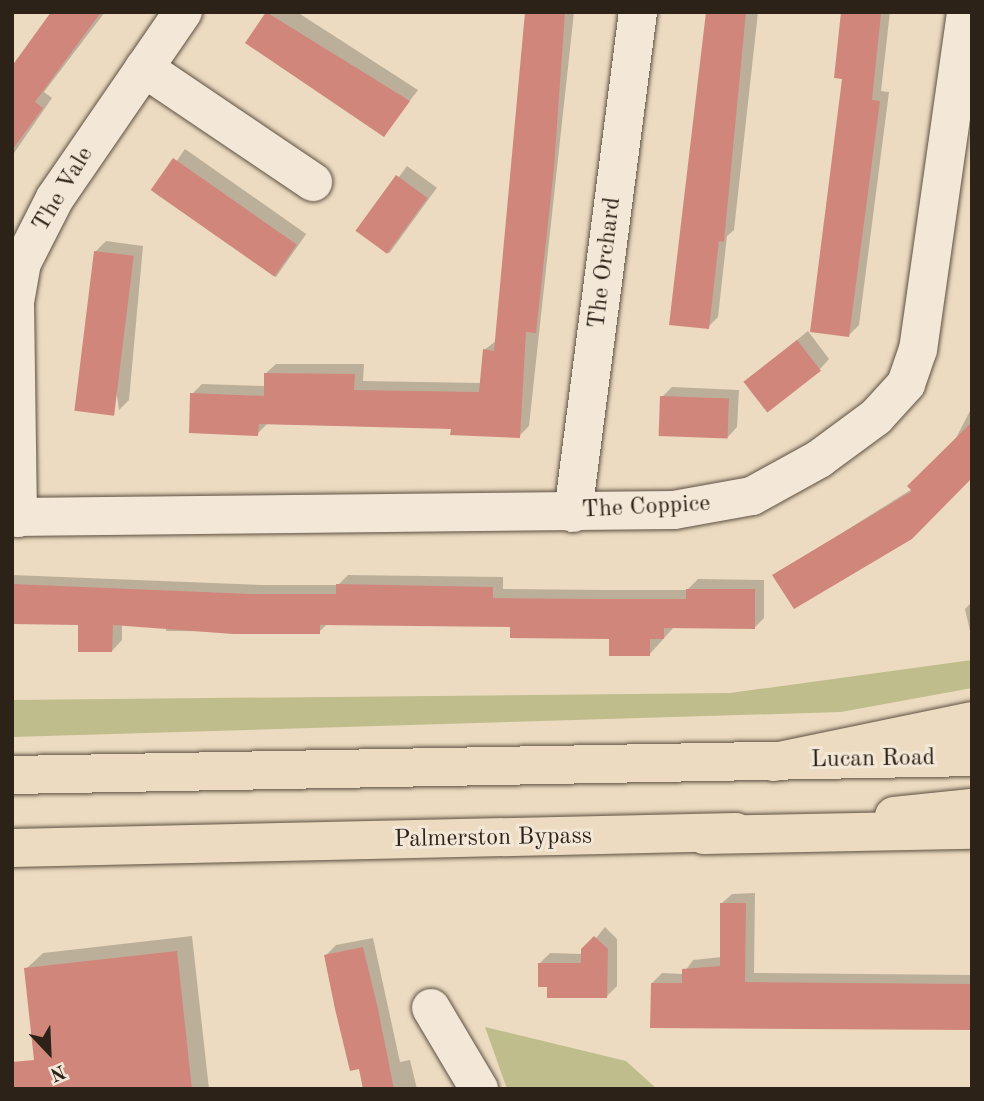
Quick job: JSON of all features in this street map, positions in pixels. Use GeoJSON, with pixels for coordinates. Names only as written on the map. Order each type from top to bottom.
{"type":"FeatureCollection","features":[{"type":"Feature","properties":{"kind":"main road"},"geometry":{"type":"LineString","coordinates":[[12,775],[774,762],[972,721]]}},
{"type":"Feature","properties":{"kind":"main road","name":"Lucan Road"},"geometry":{"type":"LineString","coordinates":[[774,762],[972,757]]}},
{"type":"Feature","properties":{"kind":"main road","name":"Palmerston Bypass"},"geometry":{"type":"LineString","coordinates":[[12,848],[704,835],[972,808]]}},
{"type":"Feature","properties":{"kind":"main road"},"geometry":{"type":"LineString","coordinates":[[704,835],[972,830]]}},
{"type":"Feature","properties":{"kind":"street","name":"The Vale"},"geometry":{"type":"LineString","coordinates":[[15,517],[15,302],[22,263],[55,198],[183,12]]}},
{"type":"Feature","properties":{"kind":"street","name":"The Orchard"},"geometry":{"type":"LineString","coordinates":[[573,513],[638,12]]}},
{"type":"Feature","properties":{"kind":"street","name":"The Coppice"},"geometry":{"type":"LineString","coordinates":[[15,517],[573,513],[674,510],[751,496],[828,452],[876,417],[906,384],[918,350],[966,12]]}},
{"type":"Feature","properties":{"kind":"street"},"geometry":{"type":"LineString","coordinates":[[144,68],[313,182]]}},
{"type":"Feature","properties":{"kind":"street"},"geometry":{"type":"LineString","coordinates":[[431,1008],[479,1089]]}},
{"type":"Feature","properties":{"kind":"shaded area"},"geometry":{"type":"Polygon","coordinates":[[[972,660],[972,688],[841,712],[12,737],[12,700],[730,693],[972,660]]]}},
{"type":"Feature","properties":{"kind":"shaded area"},"geometry":{"type":"Polygon","coordinates":[[[485,1027],[626,1061],[657,1089],[507,1089],[485,1027]]]}},
{"type":"Feature","properties":{"kind":"building"},"geometry":{"type":"Polygon","coordinates":[[[51,12],[101,12],[35,102],[43,108],[12,150],[12,66],[51,12]]]}},
{"type":"Feature","properties":{"kind":"building"},"geometry":{"type":"Polygon","coordinates":[[[266,12],[410,101],[384,137],[245,43],[266,12]]]}},
{"type":"Feature","properties":{"kind":"building"},"geometry":{"type":"Polygon","coordinates":[[[525,12],[565,12],[554,168],[536,333],[526,332],[520,438],[450,435],[451,429],[259,424],[258,436],[189,433],[190,393],[264,396],[264,373],[355,374],[354,390],[479,392],[483,349],[494,351],[525,12]]]}},
{"type":"Feature","properties":{"kind":"building"},"geometry":{"type":"Polygon","coordinates":[[[706,12],[746,12],[724,242],[719,241],[709,329],[669,325],[706,12]]]}},
{"type":"Feature","properties":{"kind":"building"},"geometry":{"type":"Polygon","coordinates":[[[841,12],[881,14],[872,100],[880,101],[849,337],[810,332],[842,79],[834,78],[841,12]]]}},
{"type":"Feature","properties":{"kind":"building"},"geometry":{"type":"Polygon","coordinates":[[[173,158],[297,245],[274,277],[151,190],[173,158]]]}},
{"type":"Feature","properties":{"kind":"building"},"geometry":{"type":"Polygon","coordinates":[[[396,175],[428,198],[387,254],[355,231],[396,175]]]}},
{"type":"Feature","properties":{"kind":"building"},"geometry":{"type":"Polygon","coordinates":[[[94,251],[134,256],[114,416],[74,411],[94,251]]]}},
{"type":"Feature","properties":{"kind":"building"},"geometry":{"type":"Polygon","coordinates":[[[797,340],[821,371],[767,413],[743,382],[797,340]]]}},
{"type":"Feature","properties":{"kind":"building"},"geometry":{"type":"Polygon","coordinates":[[[660,396],[729,398],[728,438],[659,436],[660,396]]]}},
{"type":"Feature","properties":{"kind":"building"},"geometry":{"type":"Polygon","coordinates":[[[972,422],[972,478],[912,539],[794,609],[772,575],[912,491],[907,486],[972,422]]]}},
{"type":"Feature","properties":{"kind":"building"},"geometry":{"type":"Polygon","coordinates":[[[12,584],[251,594],[336,594],[336,584],[493,587],[493,598],[596,599],[686,599],[686,589],[755,589],[755,629],[664,628],[664,639],[650,639],[650,656],[609,656],[609,639],[510,638],[510,627],[320,625],[320,634],[233,634],[113,625],[112,652],[78,652],[78,625],[12,624],[12,584]]]}},
{"type":"Feature","properties":{"kind":"building"},"geometry":{"type":"Polygon","coordinates":[[[720,903],[746,903],[745,982],[972,984],[972,1030],[650,1028],[651,983],[682,983],[682,969],[720,966],[720,903]]]}},
{"type":"Feature","properties":{"kind":"building"},"geometry":{"type":"Polygon","coordinates":[[[594,936],[608,949],[607,998],[547,998],[547,987],[538,987],[538,963],[581,963],[581,949],[594,936]]]}},
{"type":"Feature","properties":{"kind":"building"},"geometry":{"type":"Polygon","coordinates":[[[363,947],[394,1089],[363,1089],[359,1069],[350,1071],[335,1009],[324,955],[363,947]]]}},
{"type":"Feature","properties":{"kind":"building"},"geometry":{"type":"Polygon","coordinates":[[[177,951],[192,1089],[12,1089],[12,1062],[34,1060],[24,968],[177,951]]]}}]}
